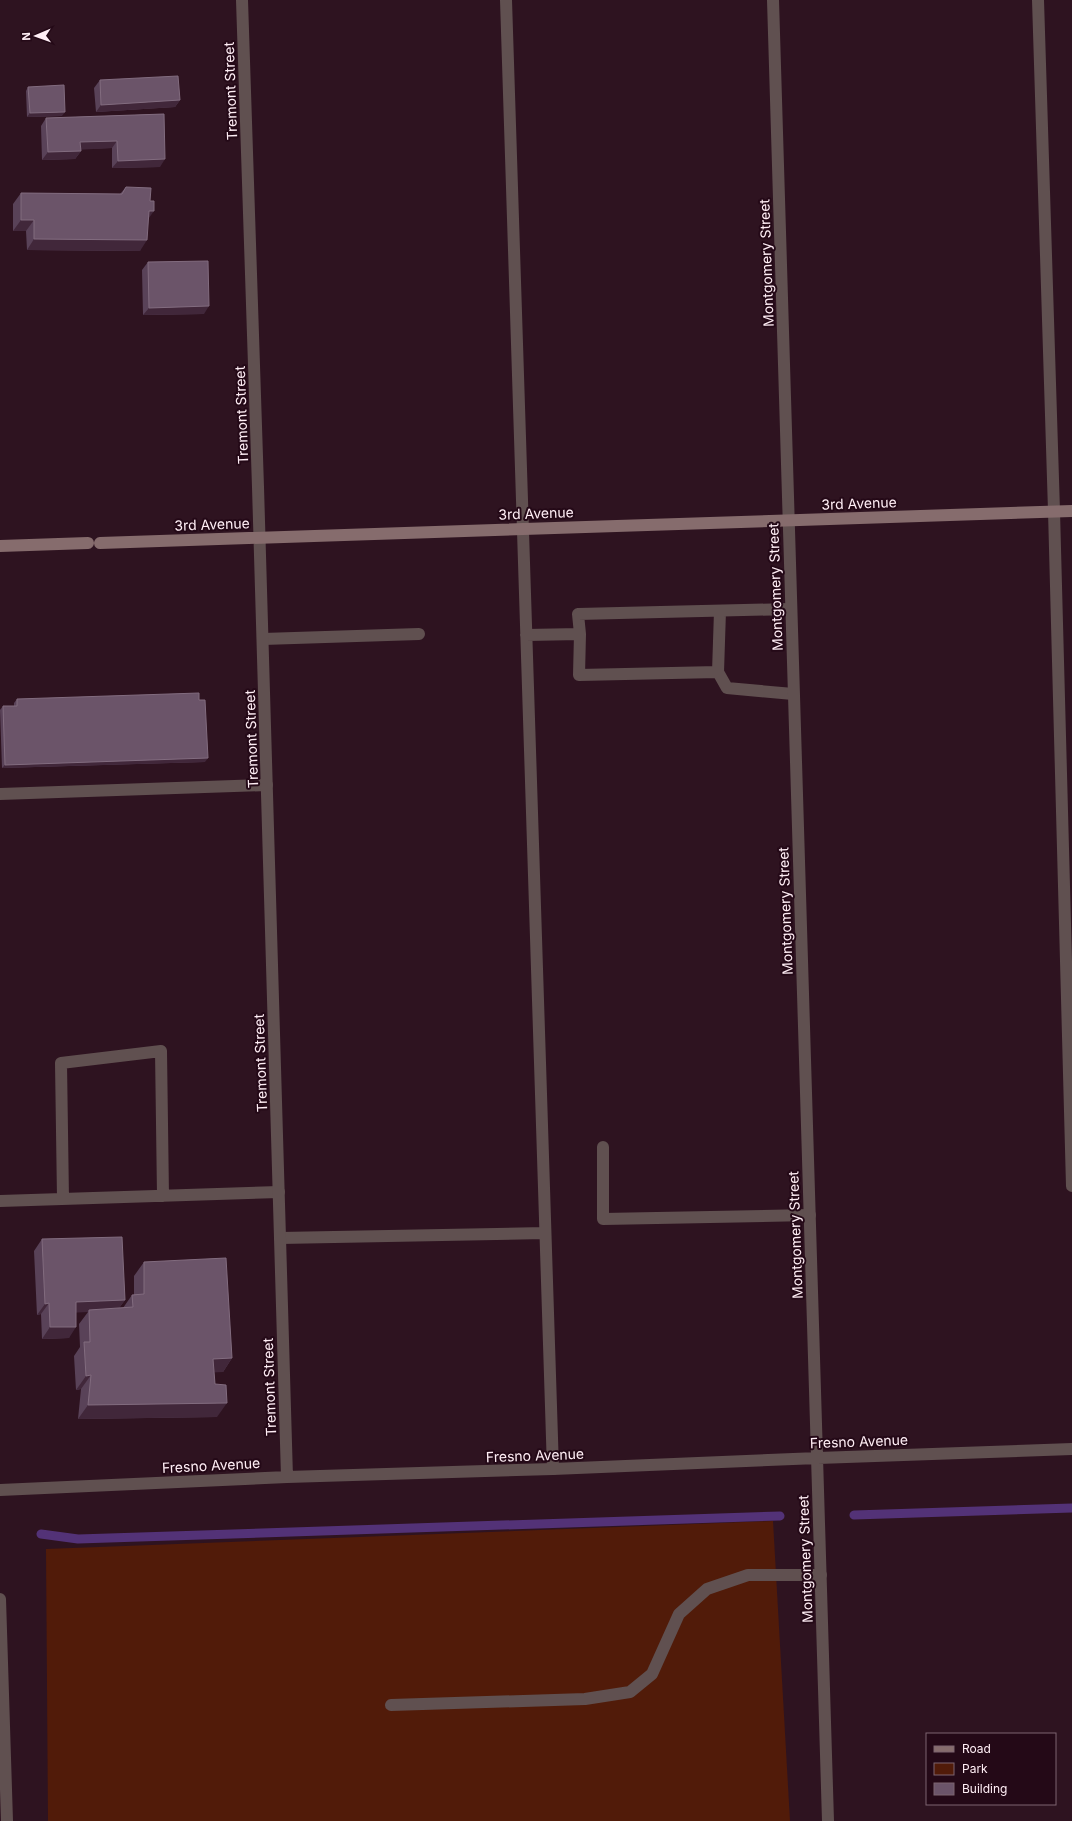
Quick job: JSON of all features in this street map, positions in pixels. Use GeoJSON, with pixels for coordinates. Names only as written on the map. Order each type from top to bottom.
{"type":"FeatureCollection","features":[{"type":"Feature","properties":{"kind":"main road","name":"3rd Avenue"},"geometry":{"type":"LineString","coordinates":[[0,546],[1072,511]]}},
{"type":"Feature","properties":{"kind":"street","name":"Tremont Street"},"geometry":{"type":"LineString","coordinates":[[242,0],[260,538],[287,1477]]}},
{"type":"Feature","properties":{"kind":"street"},"geometry":{"type":"LineString","coordinates":[[506,0],[553,1469]]}},
{"type":"Feature","properties":{"kind":"street","name":"Montgomery Street"},"geometry":{"type":"LineString","coordinates":[[773,0],[790,609],[818,1458],[828,1821]]}},
{"type":"Feature","properties":{"kind":"street"},"geometry":{"type":"LineString","coordinates":[[1038,0],[1054,511],[1072,1186]]}},
{"type":"Feature","properties":{"kind":"street"},"geometry":{"type":"LineString","coordinates":[[718,672],[579,675],[580,634],[578,614],[790,609]]}},
{"type":"Feature","properties":{"kind":"street"},"geometry":{"type":"LineString","coordinates":[[720,611],[718,672],[727,688],[793,694]]}},
{"type":"Feature","properties":{"kind":"street"},"geometry":{"type":"LineString","coordinates":[[262,639],[419,634]]}},
{"type":"Feature","properties":{"kind":"street"},"geometry":{"type":"LineString","coordinates":[[526,635],[580,634]]}},
{"type":"Feature","properties":{"kind":"street"},"geometry":{"type":"LineString","coordinates":[[0,794],[267,785]]}},
{"type":"Feature","properties":{"kind":"street"},"geometry":{"type":"LineString","coordinates":[[63,1199],[61,1063],[162,1051],[163,1196]]}},
{"type":"Feature","properties":{"kind":"street"},"geometry":{"type":"LineString","coordinates":[[603,1147],[603,1219],[810,1215]]}},
{"type":"Feature","properties":{"kind":"street"},"geometry":{"type":"LineString","coordinates":[[0,1201],[279,1192]]}},
{"type":"Feature","properties":{"kind":"street"},"geometry":{"type":"LineString","coordinates":[[280,1238],[545,1233]]}},
{"type":"Feature","properties":{"kind":"street","name":"Fresno Avenue"},"geometry":{"type":"LineString","coordinates":[[0,1490],[287,1477],[1072,1450]]}},
{"type":"Feature","properties":{"kind":"street"},"geometry":{"type":"LineString","coordinates":[[391,1705],[585,1699],[630,1692],[652,1674],[679,1614],[707,1589],[748,1574],[821,1575]]}},
{"type":"Feature","properties":{"kind":"street"},"geometry":{"type":"LineString","coordinates":[[0,1599],[7,1821]]}},
{"type":"Feature","properties":{"kind":"green space"},"geometry":{"type":"Polygon","coordinates":[[[773,1521],[790,1821],[48,1821],[46,1549],[773,1521]]]}},
{"type":"Feature","properties":{"kind":"building"},"geometry":{"type":"Polygon","coordinates":[[[178,76],[180,100],[101,105],[100,80],[178,76]]]}},
{"type":"Feature","properties":{"kind":"building"},"geometry":{"type":"Polygon","coordinates":[[[64,85],[65,112],[30,113],[28,87],[64,85]]]}},
{"type":"Feature","properties":{"kind":"building"},"geometry":{"type":"Polygon","coordinates":[[[164,114],[165,159],[118,161],[117,141],[80,142],[81,151],[48,152],[46,118],[164,114]]]}},
{"type":"Feature","properties":{"kind":"building"},"geometry":{"type":"Polygon","coordinates":[[[126,187],[151,188],[150,201],[154,201],[154,211],[149,211],[147,240],[34,239],[34,220],[21,220],[21,193],[122,194],[126,187]]]}},
{"type":"Feature","properties":{"kind":"building"},"geometry":{"type":"Polygon","coordinates":[[[208,261],[209,306],[149,308],[148,262],[208,261]]]}},
{"type":"Feature","properties":{"kind":"building"},"geometry":{"type":"Polygon","coordinates":[[[199,693],[199,700],[205,700],[208,758],[5,765],[3,706],[17,706],[17,699],[199,693]]]}},
{"type":"Feature","properties":{"kind":"building"},"geometry":{"type":"Polygon","coordinates":[[[122,1237],[125,1300],[76,1302],[76,1327],[50,1327],[49,1303],[45,1304],[42,1239],[122,1237]]]}},
{"type":"Feature","properties":{"kind":"building"},"geometry":{"type":"Polygon","coordinates":[[[226,1258],[232,1358],[213,1359],[215,1384],[226,1385],[227,1403],[88,1405],[91,1375],[86,1376],[84,1342],[90,1342],[89,1310],[133,1307],[132,1295],[144,1294],[144,1262],[226,1258]]]}},
{"type":"Feature","properties":{"kind":"waterway"},"geometry":{"type":"LineString","coordinates":[[854,1515],[1072,1508]]}},
{"type":"Feature","properties":{"kind":"waterway"},"geometry":{"type":"LineString","coordinates":[[41,1534],[78,1539],[780,1516]]}}]}
